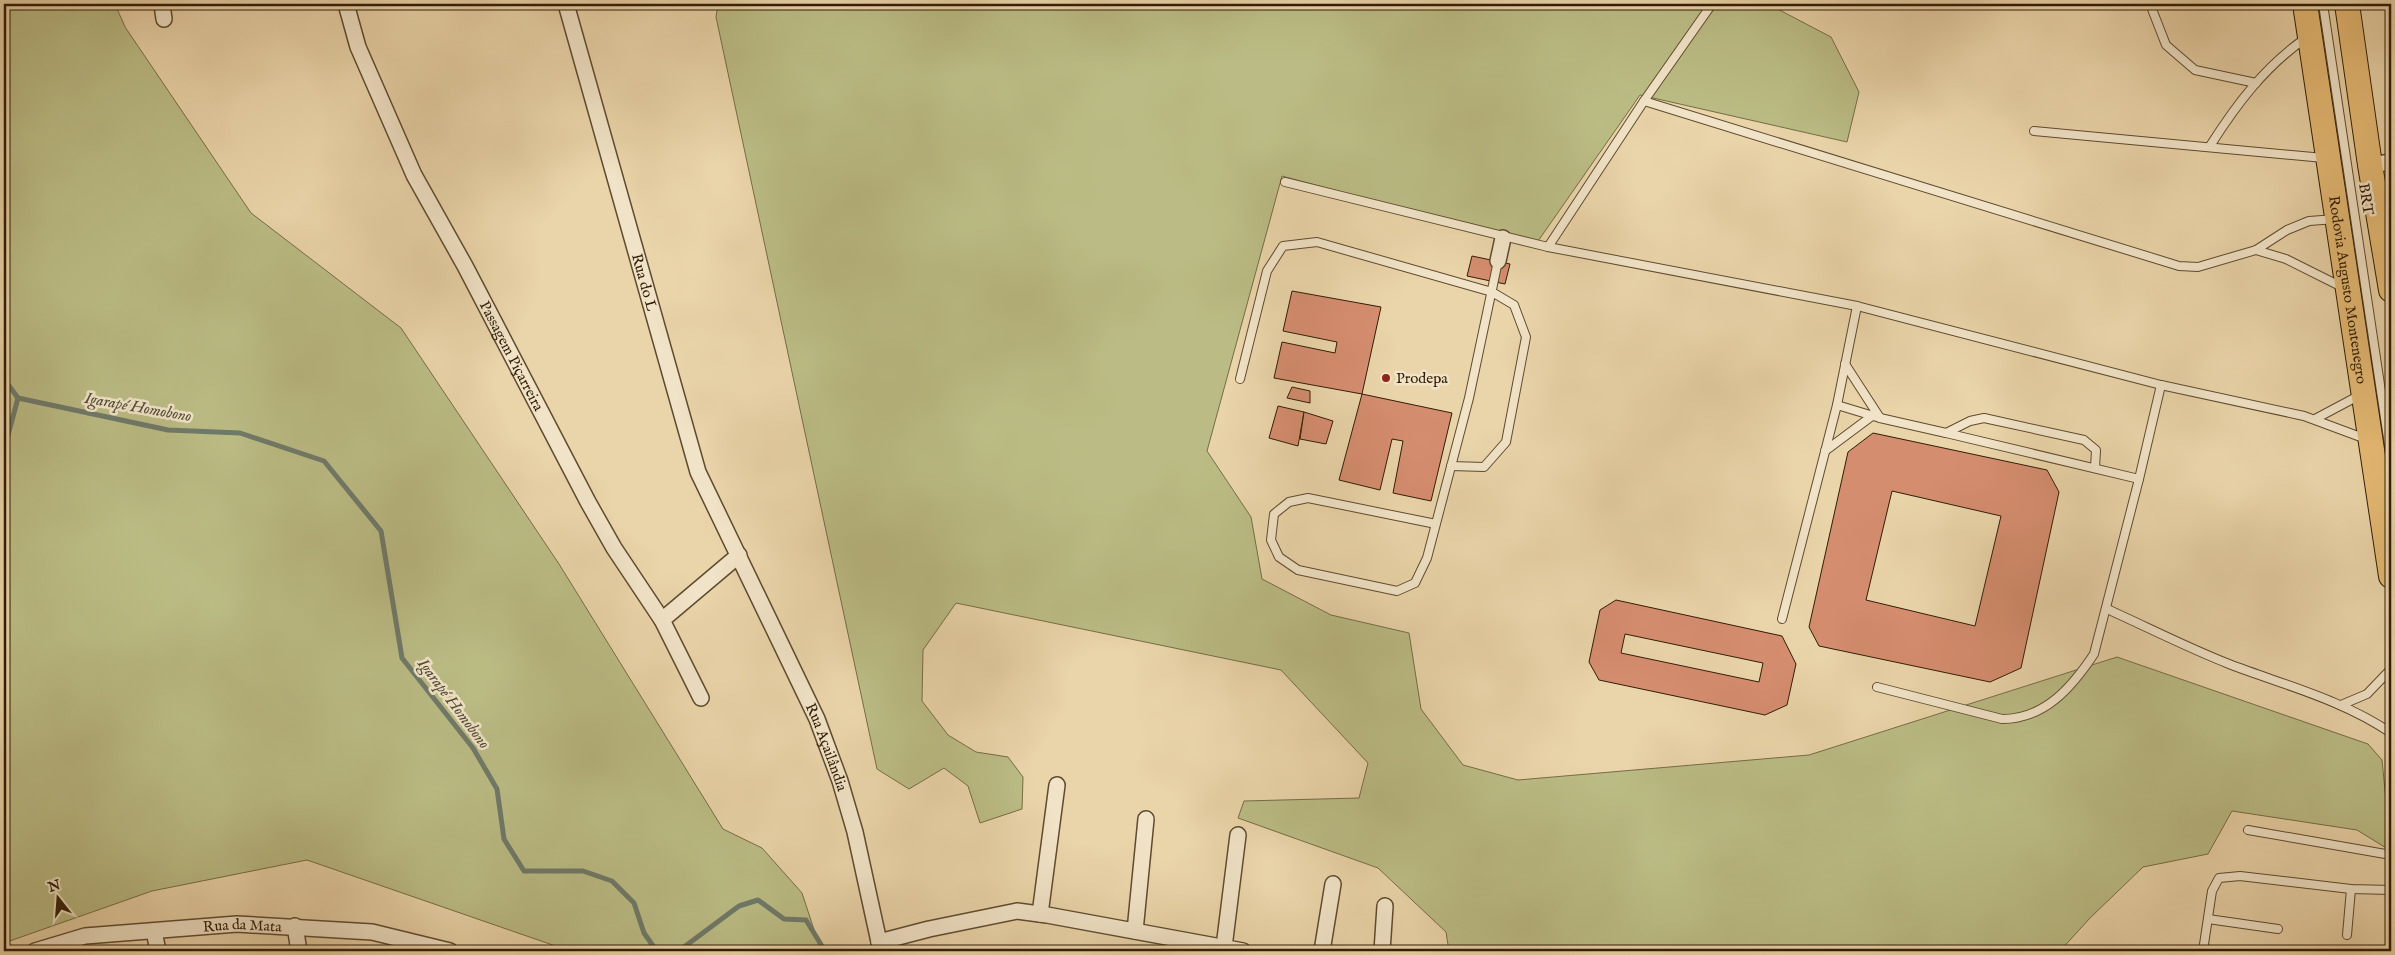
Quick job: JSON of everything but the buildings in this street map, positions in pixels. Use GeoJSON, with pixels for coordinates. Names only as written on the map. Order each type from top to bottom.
{"type":"FeatureCollection","features":[{"type":"Feature","properties":{"kind":"main road","name":"Rodovia Augusto Montenegro"},"geometry":{"type":"LineString","coordinates":[[2306,4],[2391,576]]}},
{"type":"Feature","properties":{"kind":"main road"},"geometry":{"type":"LineString","coordinates":[[2347,4],[2380,164],[2391,290]]}},
{"type":"Feature","properties":{"kind":"street","name":"Passagem Piçarreira"},"geometry":{"type":"LineString","coordinates":[[346,4],[358,47],[414,175],[465,266],[614,548],[662,620],[701,698]]}},
{"type":"Feature","properties":{"kind":"street","name":"Rua do L"},"geometry":{"type":"LineString","coordinates":[[566,4],[698,472],[738,555]]}},
{"type":"Feature","properties":{"kind":"street"},"geometry":{"type":"LineString","coordinates":[[1498,261],[1503,238]]}},
{"type":"Feature","properties":{"kind":"street"},"geometry":{"type":"LineString","coordinates":[[662,620],[738,555]]}},
{"type":"Feature","properties":{"kind":"street","name":"Rua Açailândia"},"geometry":{"type":"LineString","coordinates":[[738,555],[817,719],[840,781],[866,876],[880,947]]}},
{"type":"Feature","properties":{"kind":"street"},"geometry":{"type":"LineString","coordinates":[[1040,914],[1057,785]]}},
{"type":"Feature","properties":{"kind":"street"},"geometry":{"type":"LineString","coordinates":[[1135,931],[1146,819]]}},
{"type":"Feature","properties":{"kind":"street"},"geometry":{"type":"LineString","coordinates":[[1224,947],[1238,835]]}},
{"type":"Feature","properties":{"kind":"street"},"geometry":{"type":"LineString","coordinates":[[1322,951],[1333,884]]}},
{"type":"Feature","properties":{"kind":"street"},"geometry":{"type":"LineString","coordinates":[[1382,951],[1385,906]]}},
{"type":"Feature","properties":{"kind":"street"},"geometry":{"type":"LineString","coordinates":[[880,947],[929,929],[1017,912],[1040,914],[1243,951]]}},
{"type":"Feature","properties":{"kind":"street","name":"Rua da Mata"},"geometry":{"type":"LineString","coordinates":[[38,951],[85,936],[237,924],[372,932],[434,949],[450,951]]}},
{"type":"Feature","properties":{"kind":"street"},"geometry":{"type":"LineString","coordinates":[[295,926],[299,951]]}},
{"type":"Feature","properties":{"kind":"street"},"geometry":{"type":"LineString","coordinates":[[154,931],[158,951]]}},
{"type":"Feature","properties":{"kind":"lane"},"geometry":{"type":"LineString","coordinates":[[1548,247],[1644,101],[1712,4]]}},
{"type":"Feature","properties":{"kind":"lane"},"geometry":{"type":"LineString","coordinates":[[2150,4],[2166,46],[2195,70],[2256,83]]}},
{"type":"Feature","properties":{"kind":"lane","name":"BRT"},"geometry":{"type":"LineString","coordinates":[[2323,4],[2391,458]]}},
{"type":"Feature","properties":{"kind":"lane"},"geometry":{"type":"LineString","coordinates":[[2210,146],[2230,114],[2256,83],[2286,51],[2310,35]]}},
{"type":"Feature","properties":{"kind":"lane"},"geometry":{"type":"LineString","coordinates":[[1644,101],[2179,266],[2198,267],[2256,250],[2287,230],[2309,222],[2338,219]]}},
{"type":"Feature","properties":{"kind":"lane"},"geometry":{"type":"LineString","coordinates":[[2034,131],[2328,158]]}},
{"type":"Feature","properties":{"kind":"lane"},"geometry":{"type":"LineString","coordinates":[[1285,182],[1503,238],[1857,306],[2161,385],[2315,420],[2370,440]]}},
{"type":"Feature","properties":{"kind":"lane"},"geometry":{"type":"LineString","coordinates":[[1240,379],[1266,271],[1283,246],[1317,242],[1492,292],[1514,305],[1526,337],[1506,442],[1484,467],[1451,466]]}},
{"type":"Feature","properties":{"kind":"lane"},"geometry":{"type":"LineString","coordinates":[[2256,250],[2286,258],[2349,291]]}},
{"type":"Feature","properties":{"kind":"lane"},"geometry":{"type":"LineString","coordinates":[[1436,524],[1308,498],[1288,502],[1274,514],[1271,540],[1279,557],[1298,570],[1397,591],[1415,582],[1427,558],[1436,524],[1451,466],[1469,398],[1498,261]]}},
{"type":"Feature","properties":{"kind":"lane"},"geometry":{"type":"LineString","coordinates":[[1782,619],[1837,405],[1857,306]]}},
{"type":"Feature","properties":{"kind":"lane"},"geometry":{"type":"LineString","coordinates":[[1845,364],[1876,417]]}},
{"type":"Feature","properties":{"kind":"lane"},"geometry":{"type":"LineString","coordinates":[[1877,686],[2002,719],[2018,719],[2058,698],[2078,678],[2094,654],[2107,609],[2161,385]]}},
{"type":"Feature","properties":{"kind":"lane"},"geometry":{"type":"LineString","coordinates":[[2315,420],[2364,392]]}},
{"type":"Feature","properties":{"kind":"lane"},"geometry":{"type":"LineString","coordinates":[[1837,405],[1876,417],[2139,479]]}},
{"type":"Feature","properties":{"kind":"lane"},"geometry":{"type":"LineString","coordinates":[[1825,450],[1876,417]]}},
{"type":"Feature","properties":{"kind":"lane"},"geometry":{"type":"LineString","coordinates":[[1946,433],[1970,421],[1984,418],[2084,440],[2096,450],[2095,468]]}},
{"type":"Feature","properties":{"kind":"lane"},"geometry":{"type":"LineString","coordinates":[[2107,609],[2228,664],[2341,705],[2370,718],[2391,733]]}},
{"type":"Feature","properties":{"kind":"lane"},"geometry":{"type":"LineString","coordinates":[[2341,705],[2367,694],[2391,669]]}},
{"type":"Feature","properties":{"kind":"lane"},"geometry":{"type":"LineString","coordinates":[[2248,830],[2391,854]]}},
{"type":"Feature","properties":{"kind":"lane"},"geometry":{"type":"LineString","coordinates":[[2204,951],[2212,891],[2219,878],[2240,876],[2351,889],[2391,890]]}},
{"type":"Feature","properties":{"kind":"lane"},"geometry":{"type":"LineString","coordinates":[[2347,936],[2351,889]]}},
{"type":"Feature","properties":{"kind":"lane"},"geometry":{"type":"LineString","coordinates":[[2208,919],[2278,929]]}},
{"type":"Feature","properties":{"kind":"green space"},"geometry":{"type":"Polygon","coordinates":[[[4,4],[115,4],[125,27],[251,213],[401,328],[559,564],[723,829],[762,848],[802,893],[821,951],[570,951],[307,860],[152,891],[4,943],[4,4]]]}},
{"type":"Feature","properties":{"kind":"green space"},"geometry":{"type":"Polygon","coordinates":[[[718,4],[1768,4],[1831,37],[1859,92],[1847,142],[1640,95],[1536,244],[1282,176],[1207,451],[1251,517],[1262,579],[1331,615],[1409,633],[1421,709],[1463,765],[1518,780],[1809,755],[2117,657],[2368,744],[2382,760],[2391,851],[2357,830],[2232,811],[2208,854],[2143,867],[2090,918],[2060,951],[1449,951],[1446,932],[1378,868],[1238,818],[1244,801],[1359,798],[1368,763],[1281,670],[956,603],[923,650],[922,701],[948,735],[976,752],[1008,757],[1023,777],[1022,809],[980,823],[968,786],[944,768],[909,789],[877,769],[716,17],[718,4]]]}},
{"type":"Feature","properties":{"kind":"waterway","name":"Igarapé Homobono"},"geometry":{"type":"LineString","coordinates":[[4,379],[18,398],[168,430],[240,433],[324,461],[381,531],[402,658],[473,748],[497,789],[504,839],[524,871],[583,871],[612,881],[634,903],[644,933],[656,950],[680,950],[739,906],[758,900],[784,919],[806,920],[825,951]]}},
{"type":"Feature","properties":{"kind":"waterway"},"geometry":{"type":"LineString","coordinates":[[4,450],[18,398]]}},
{"type":"Feature","properties":{"kind":"place","name":"Prodepa"},"geometry":{"type":"Point","coordinates":[1386,378]}}]}
